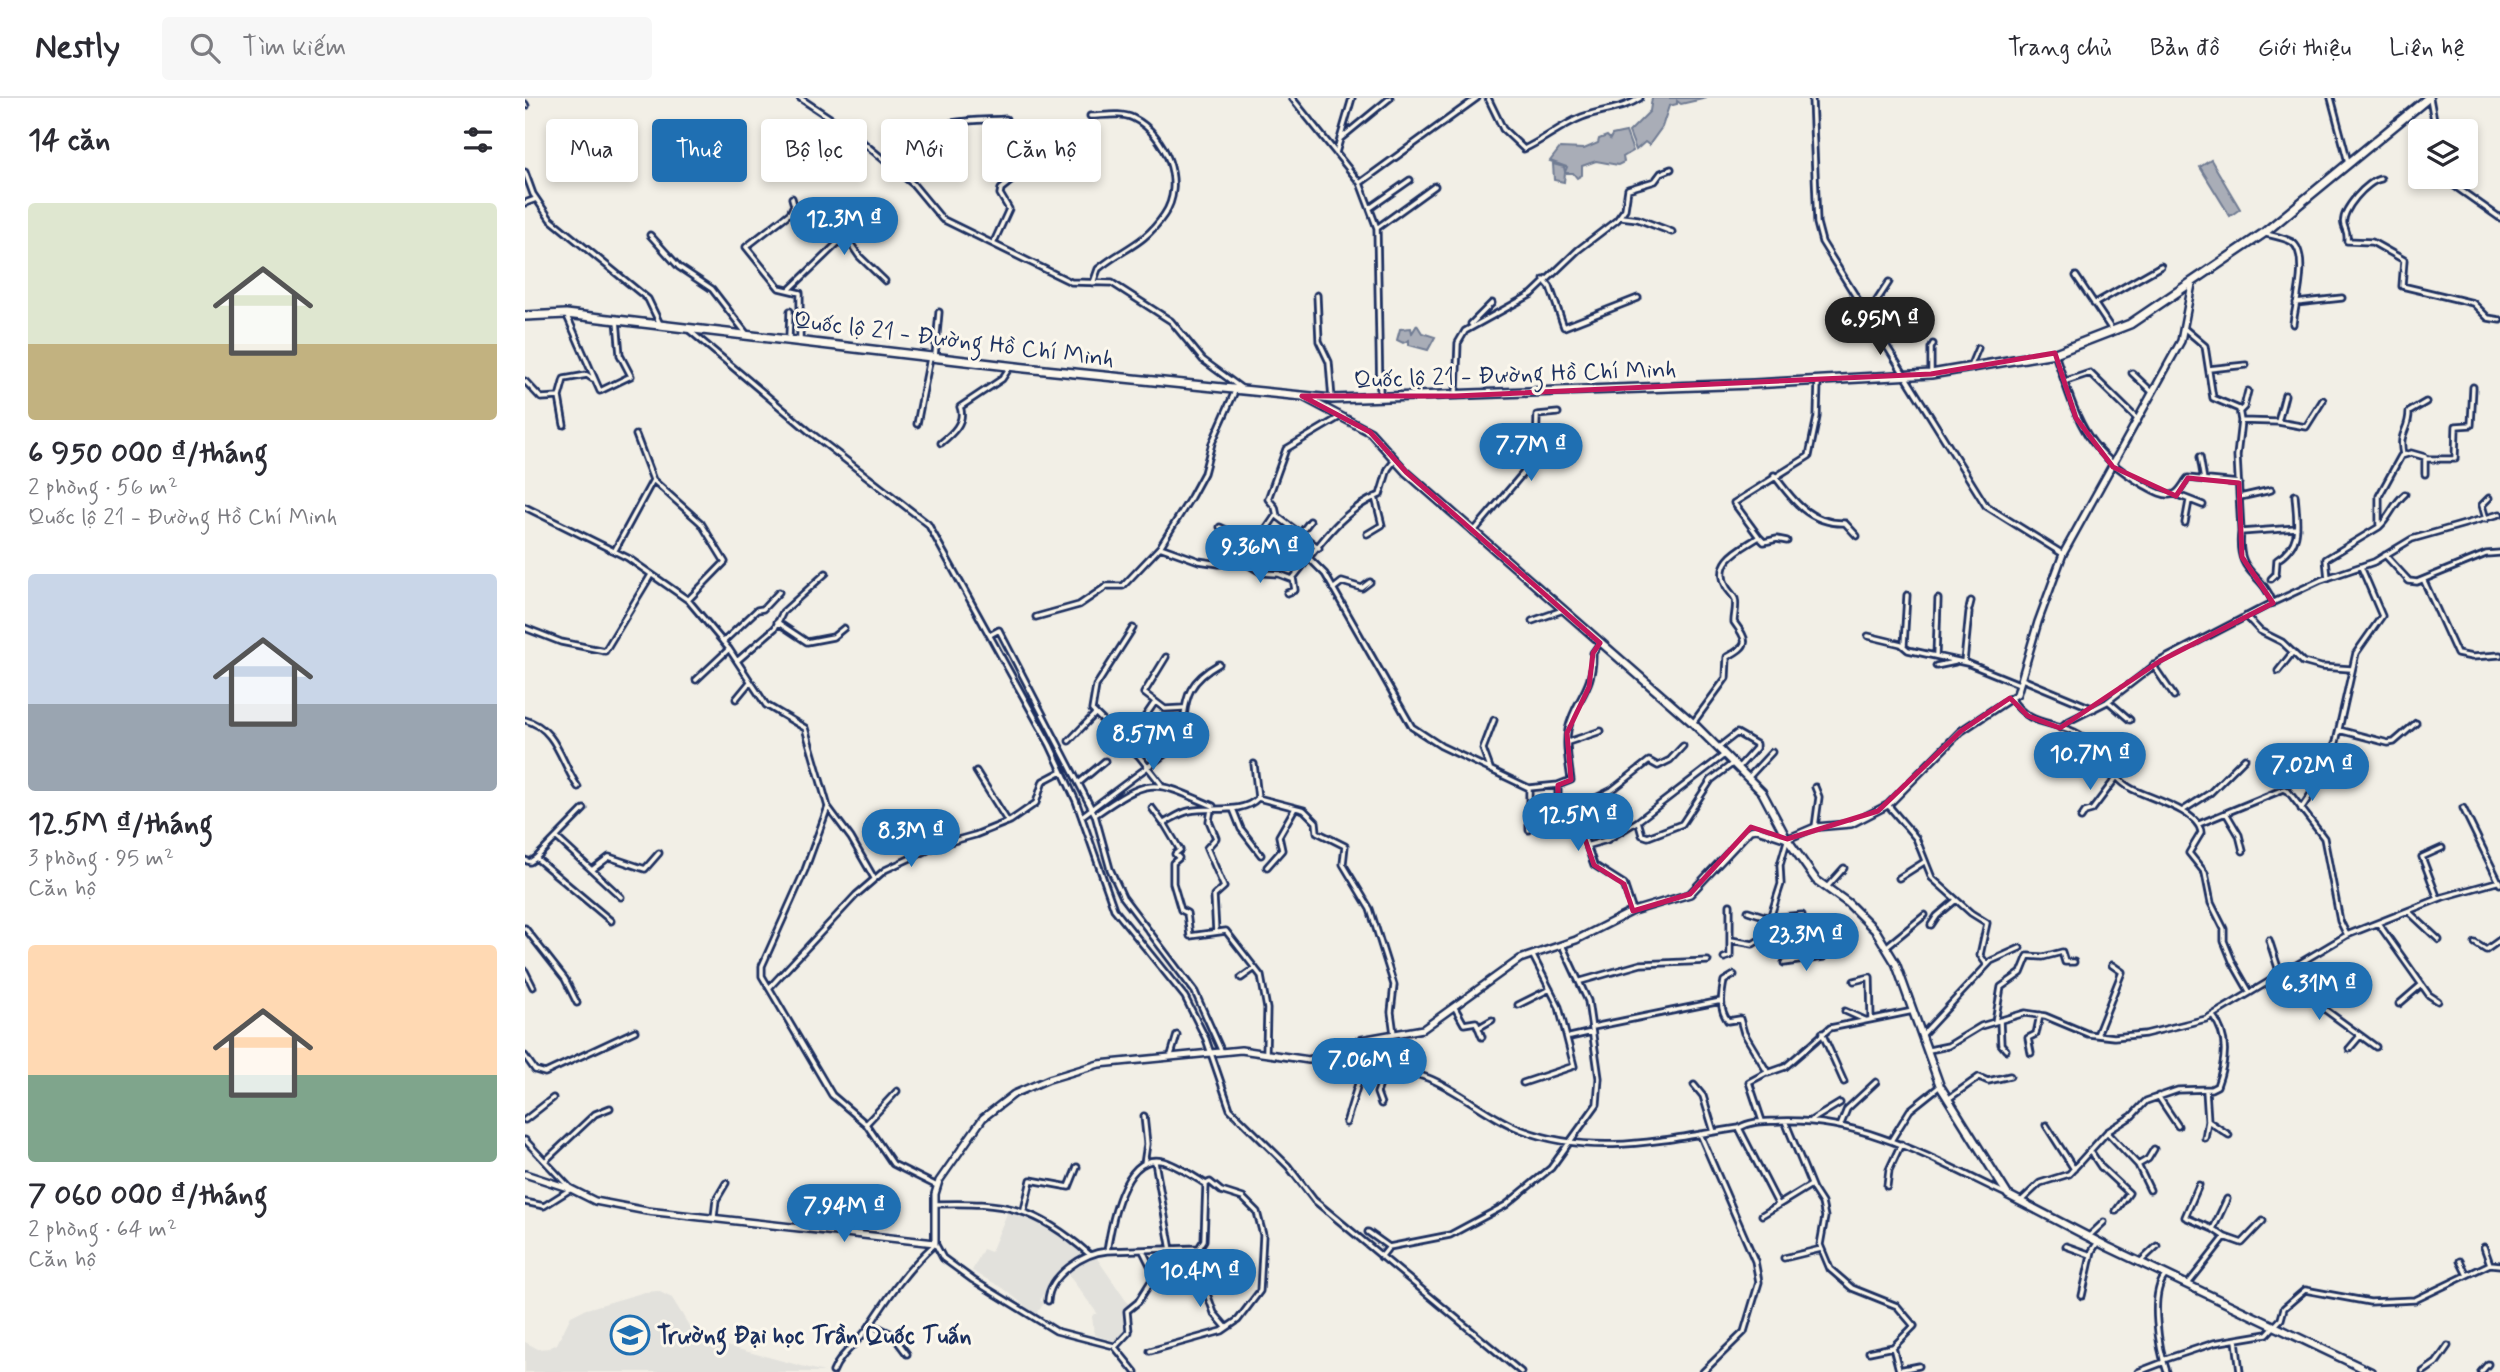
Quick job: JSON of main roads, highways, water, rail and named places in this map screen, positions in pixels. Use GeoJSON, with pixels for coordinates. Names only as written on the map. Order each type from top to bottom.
{"type":"FeatureCollection","features":[{"type":"Feature","properties":{"kind":"highway","name":"Quốc lộ 21 - Đường Hồ Chí Minh"},"geometry":{"type":"LineString","coordinates":[[525,316],[566,314],[800,339],[1010,366],[1332,399],[1456,396],[1931,374],[2055,353],[2113,331],[2192,284],[2264,233],[2429,98]]}},
{"type":"Feature","properties":{"kind":"main road"},"geometry":{"type":"LineString","coordinates":[[1302,397],[1370,432],[1395,460],[1693,723],[1762,792],[1787,839],[1816,880],[1857,912],[1876,931],[1915,1011],[1940,1086],[2008,1195],[2098,1242],[2371,1372]]}},
{"type":"Feature","properties":{"kind":"place","name":"Trường Đại học Trần Quốc Tuấn"},"geometry":{"type":"Point","coordinates":[630,1335]}}]}
